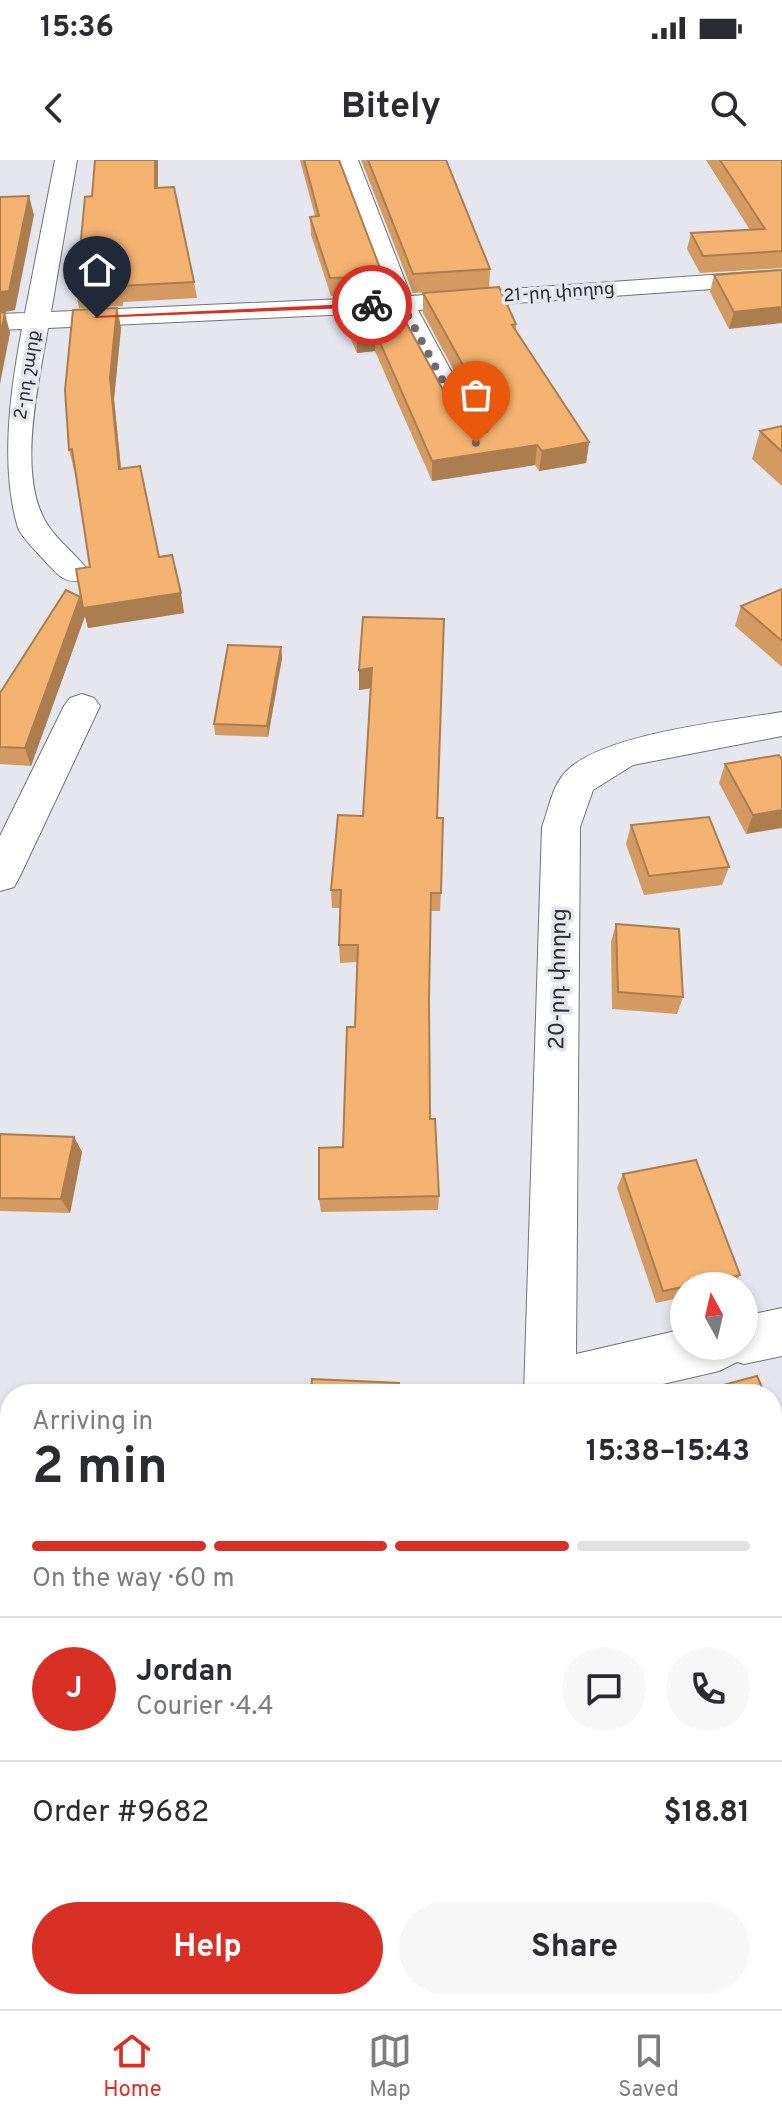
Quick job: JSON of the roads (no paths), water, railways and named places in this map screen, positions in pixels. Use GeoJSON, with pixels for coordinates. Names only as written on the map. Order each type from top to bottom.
{"type":"FeatureCollection","features":[{"type":"Feature","properties":{"kind":"street","name":"2-րդ շարք"},"geometry":{"type":"LineString","coordinates":[[66,160],[23,395],[16,480],[33,528],[74,573]]}},
{"type":"Feature","properties":{"kind":"street"},"geometry":{"type":"LineString","coordinates":[[347,160],[402,304],[476,443]]}},
{"type":"Feature","properties":{"kind":"street","name":"21-րդ փողոց"},"geometry":{"type":"LineString","coordinates":[[0,322],[402,304],[782,277]]}},
{"type":"Feature","properties":{"kind":"street"},"geometry":{"type":"LineString","coordinates":[[0,876],[82,706]]}},
{"type":"Feature","properties":{"kind":"street","name":"20-րդ փողոց"},"geometry":{"type":"LineString","coordinates":[[550,1384],[561,827],[577,782],[623,754],[782,724]]}},
{"type":"Feature","properties":{"kind":"street"},"geometry":{"type":"LineString","coordinates":[[758,1337],[782,1332]]}},
{"type":"Feature","properties":{"kind":"street"},"geometry":{"type":"LineString","coordinates":[[573,1384],[670,1359]]}}]}
